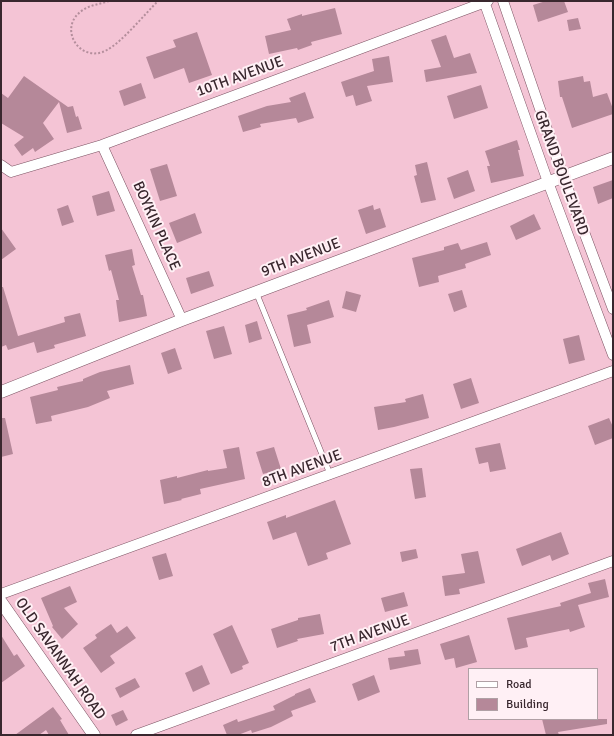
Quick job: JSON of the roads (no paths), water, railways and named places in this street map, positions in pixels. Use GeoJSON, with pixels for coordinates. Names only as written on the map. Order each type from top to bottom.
{"type":"FeatureCollection","features":[{"type":"Feature","properties":{"kind":"street","name":"GRAND BOULEVARD"},"geometry":{"type":"LineString","coordinates":[[486,1],[548,182],[613,355]]}},
{"type":"Feature","properties":{"kind":"street","name":"10TH AVENUE"},"geometry":{"type":"LineString","coordinates":[[1,165],[11,172],[102,145],[486,1]]}},
{"type":"Feature","properties":{"kind":"street","name":"GRAND BOULEVARD"},"geometry":{"type":"LineString","coordinates":[[503,1],[563,176],[613,309]]}},
{"type":"Feature","properties":{"kind":"street","name":"BOYKIN PLACE"},"geometry":{"type":"LineString","coordinates":[[102,145],[182,320]]}},
{"type":"Feature","properties":{"kind":"street","name":"9TH AVENUE"},"geometry":{"type":"LineString","coordinates":[[1,392],[182,320],[613,158]]}},
{"type":"Feature","properties":{"kind":"street","name":"8TH AVENUE"},"geometry":{"type":"LineString","coordinates":[[1,594],[613,371]]}},
{"type":"Feature","properties":{"kind":"street","name":"7TH AVENUE"},"geometry":{"type":"LineString","coordinates":[[136,735],[613,561]]}},
{"type":"Feature","properties":{"kind":"street","name":"OLD SAVANNAH ROAD"},"geometry":{"type":"LineString","coordinates":[[1,602],[94,735]]}},
{"type":"Feature","properties":{"kind":"lane"},"geometry":{"type":"LineString","coordinates":[[256,292],[330,474]]}}]}
